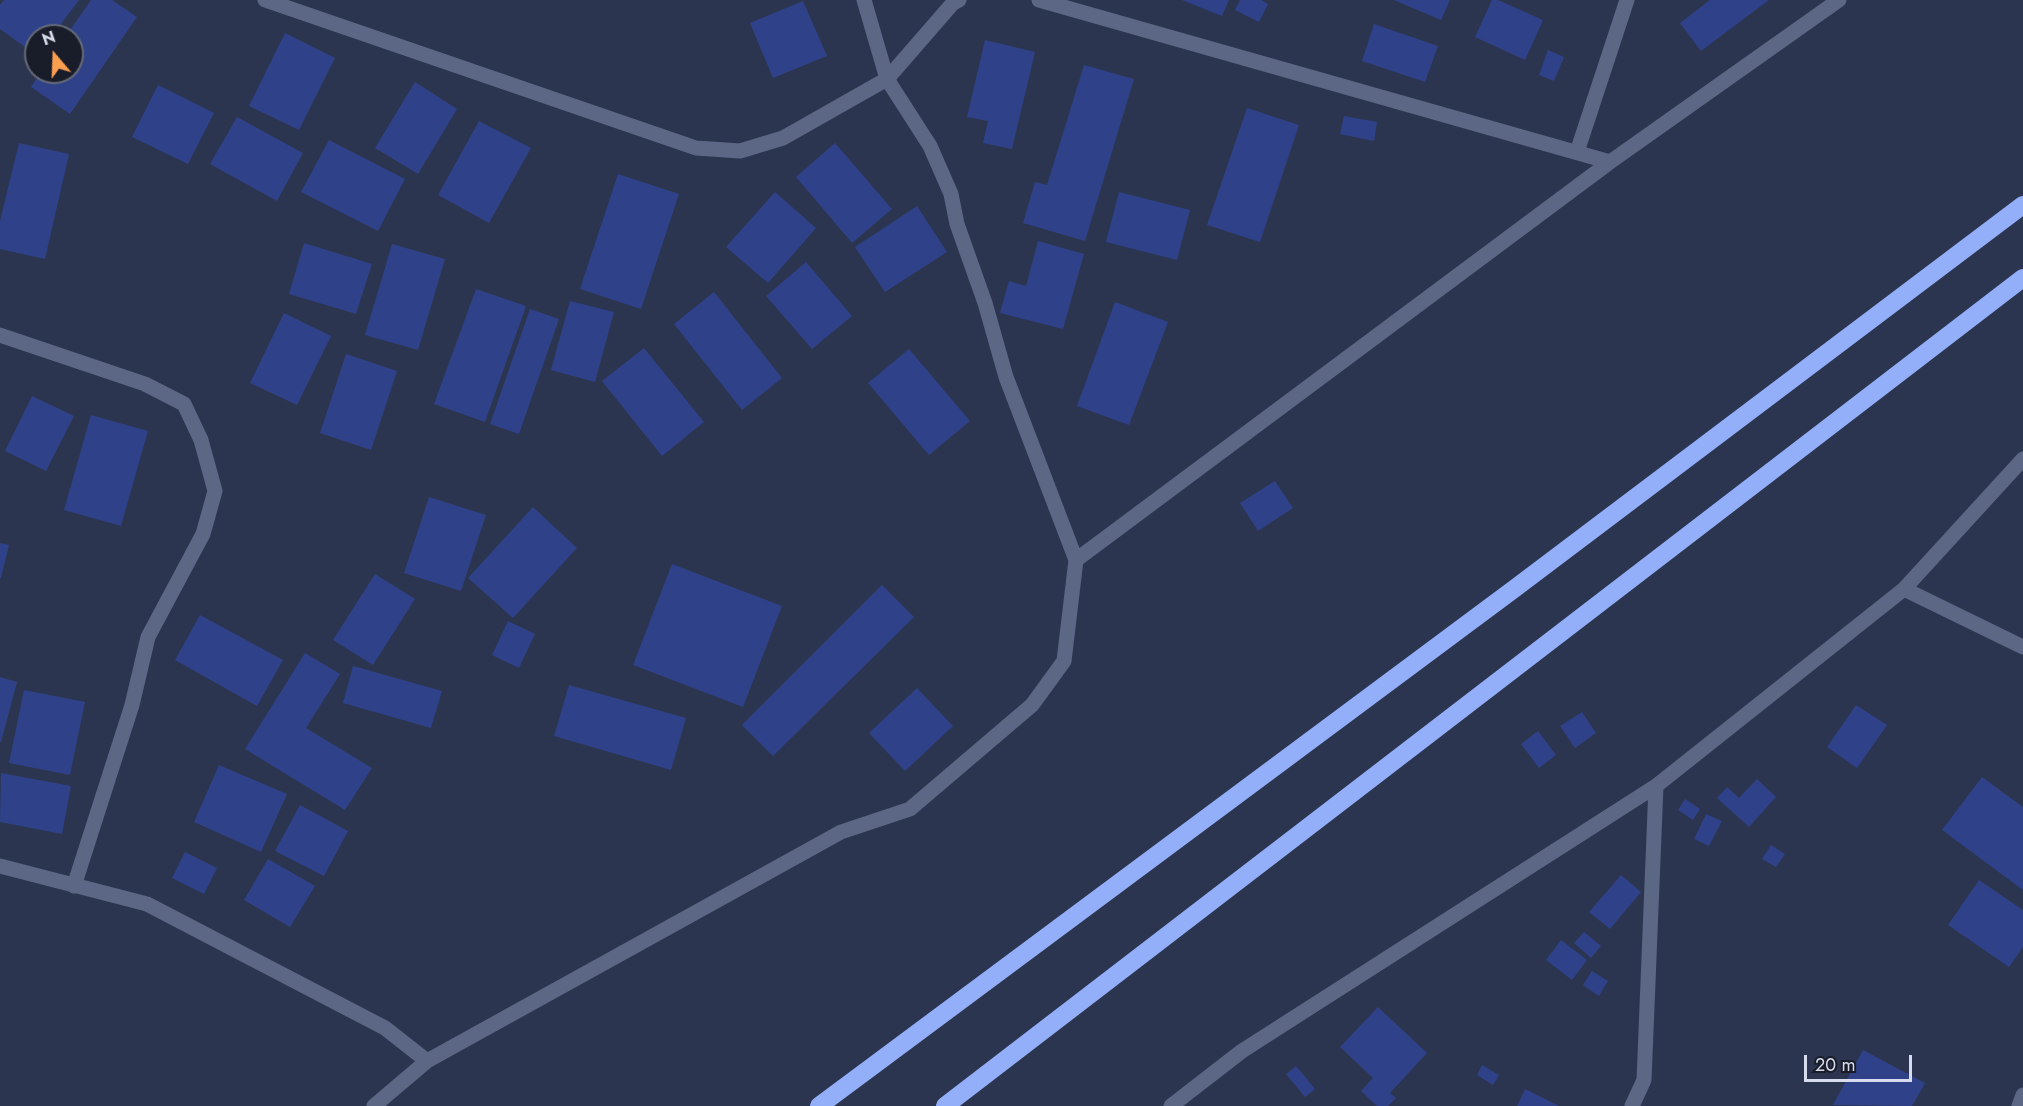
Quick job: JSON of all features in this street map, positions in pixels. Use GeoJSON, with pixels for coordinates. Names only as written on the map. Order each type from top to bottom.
{"type":"FeatureCollection","features":[{"type":"Feature","properties":{"kind":"highway"},"geometry":{"type":"LineString","coordinates":[[819,1106],[1495,603],[2023,205]]}},
{"type":"Feature","properties":{"kind":"highway"},"geometry":{"type":"LineString","coordinates":[[945,1106],[2023,278]]}},
{"type":"Feature","properties":{"kind":"street"},"geometry":{"type":"LineString","coordinates":[[265,0],[696,148],[740,151],[783,138],[887,79],[953,3],[959,0]]}},
{"type":"Feature","properties":{"kind":"street"},"geometry":{"type":"LineString","coordinates":[[374,1106],[427,1061],[841,832],[910,809],[1032,705],[1064,661],[1076,560],[1006,377],[957,224],[951,194],[930,146],[887,79],[864,0]]}},
{"type":"Feature","properties":{"kind":"street"},"geometry":{"type":"LineString","coordinates":[[1039,0],[1610,162]]}},
{"type":"Feature","properties":{"kind":"street"},"geometry":{"type":"LineString","coordinates":[[1577,152],[1627,0]]}},
{"type":"Feature","properties":{"kind":"street"},"geometry":{"type":"LineString","coordinates":[[1076,560],[1610,162],[1839,0]]}},
{"type":"Feature","properties":{"kind":"street"},"geometry":{"type":"LineString","coordinates":[[0,335],[145,384],[184,404],[201,440],[215,491],[203,534],[148,637],[132,705],[74,886]]}},
{"type":"Feature","properties":{"kind":"street"},"geometry":{"type":"LineString","coordinates":[[1171,1106],[1242,1051],[1656,786],[1904,589],[2023,459]]}},
{"type":"Feature","properties":{"kind":"street"},"geometry":{"type":"LineString","coordinates":[[1904,589],[2023,647]]}},
{"type":"Feature","properties":{"kind":"street"},"geometry":{"type":"LineString","coordinates":[[1632,1106],[1644,1080],[1656,786]]}},
{"type":"Feature","properties":{"kind":"street"},"geometry":{"type":"LineString","coordinates":[[0,866],[147,904],[385,1028],[427,1061]]}},
{"type":"Feature","properties":{"kind":"street"},"geometry":{"type":"LineString","coordinates":[[2019,1106],[2023,1095]]}},
{"type":"Feature","properties":{"kind":"building"},"geometry":{"type":"Polygon","coordinates":[[[4,0],[79,0],[61,24],[24,24],[24,46],[0,29],[0,5],[4,0]]]}},
{"type":"Feature","properties":{"kind":"building"},"geometry":{"type":"Polygon","coordinates":[[[91,0],[112,0],[137,17],[70,114],[31,87],[33,84],[84,84],[84,24],[74,24],[91,0]]]}},
{"type":"Feature","properties":{"kind":"building"},"geometry":{"type":"Polygon","coordinates":[[[1182,0],[1229,0],[1222,16],[1182,0]]]}},
{"type":"Feature","properties":{"kind":"building"},"geometry":{"type":"Polygon","coordinates":[[[1240,0],[1261,0],[1268,4],[1259,22],[1235,10],[1240,0]]]}},
{"type":"Feature","properties":{"kind":"building"},"geometry":{"type":"Polygon","coordinates":[[[1394,0],[1450,0],[1441,20],[1394,0]]]}},
{"type":"Feature","properties":{"kind":"building"},"geometry":{"type":"Polygon","coordinates":[[[1492,0],[1498,0],[1543,20],[1525,60],[1475,37],[1492,0]]]}},
{"type":"Feature","properties":{"kind":"building"},"geometry":{"type":"Polygon","coordinates":[[[1710,0],[1769,0],[1701,51],[1680,23],[1710,0]]]}},
{"type":"Feature","properties":{"kind":"building"},"geometry":{"type":"Polygon","coordinates":[[[803,1],[827,56],[773,78],[750,23],[803,1]]]}},
{"type":"Feature","properties":{"kind":"building"},"geometry":{"type":"Polygon","coordinates":[[[1374,24],[1438,46],[1425,82],[1362,61],[1374,24]]]}},
{"type":"Feature","properties":{"kind":"building"},"geometry":{"type":"Polygon","coordinates":[[[285,33],[335,58],[299,130],[249,106],[285,33]]]}},
{"type":"Feature","properties":{"kind":"building"},"geometry":{"type":"Polygon","coordinates":[[[985,40],[1035,52],[1012,149],[983,143],[988,121],[967,117],[985,40]]]}},
{"type":"Feature","properties":{"kind":"building"},"geometry":{"type":"Polygon","coordinates":[[[1548,50],[1564,57],[1554,81],[1539,75],[1548,50]]]}},
{"type":"Feature","properties":{"kind":"building"},"geometry":{"type":"Polygon","coordinates":[[[1084,65],[1134,79],[1085,241],[1023,223],[1035,182],[1047,185],[1084,65]]]}},
{"type":"Feature","properties":{"kind":"building"},"geometry":{"type":"Polygon","coordinates":[[[415,82],[457,109],[418,174],[375,148],[415,82]]]}},
{"type":"Feature","properties":{"kind":"building"},"geometry":{"type":"Polygon","coordinates":[[[158,85],[214,113],[188,164],[132,137],[158,85]]]}},
{"type":"Feature","properties":{"kind":"building"},"geometry":{"type":"Polygon","coordinates":[[[1247,108],[1299,125],[1260,242],[1207,225],[1247,108]]]}},
{"type":"Feature","properties":{"kind":"building"},"geometry":{"type":"Polygon","coordinates":[[[1344,116],[1377,122],[1374,141],[1340,134],[1344,116]]]}},
{"type":"Feature","properties":{"kind":"building"},"geometry":{"type":"Polygon","coordinates":[[[237,117],[303,153],[277,201],[210,164],[237,117]]]}},
{"type":"Feature","properties":{"kind":"building"},"geometry":{"type":"Polygon","coordinates":[[[479,121],[531,148],[489,223],[438,195],[479,121]]]}},
{"type":"Feature","properties":{"kind":"building"},"geometry":{"type":"Polygon","coordinates":[[[329,140],[405,179],[378,231],[301,192],[329,140]]]}},
{"type":"Feature","properties":{"kind":"building"},"geometry":{"type":"Polygon","coordinates":[[[19,143],[69,154],[45,259],[0,249],[0,221],[19,143]]]}},
{"type":"Feature","properties":{"kind":"building"},"geometry":{"type":"Polygon","coordinates":[[[835,143],[892,209],[852,243],[796,177],[835,143]]]}},
{"type":"Feature","properties":{"kind":"building"},"geometry":{"type":"Polygon","coordinates":[[[618,174],[679,194],[641,309],[580,289],[618,174]]]}},
{"type":"Feature","properties":{"kind":"building"},"geometry":{"type":"Polygon","coordinates":[[[775,192],[816,228],[768,283],[726,247],[775,192]]]}},
{"type":"Feature","properties":{"kind":"building"},"geometry":{"type":"Polygon","coordinates":[[[1119,192],[1190,210],[1177,260],[1106,242],[1119,192]]]}},
{"type":"Feature","properties":{"kind":"building"},"geometry":{"type":"Polygon","coordinates":[[[917,206],[947,252],[885,292],[855,247],[917,206]]]}},
{"type":"Feature","properties":{"kind":"building"},"geometry":{"type":"Polygon","coordinates":[[[1038,241],[1084,254],[1063,329],[1000,313],[1009,281],[1026,286],[1038,241]]]}},
{"type":"Feature","properties":{"kind":"building"},"geometry":{"type":"Polygon","coordinates":[[[304,243],[372,264],[356,314],[289,294],[304,243]]]}},
{"type":"Feature","properties":{"kind":"building"},"geometry":{"type":"Polygon","coordinates":[[[392,244],[445,259],[418,350],[365,335],[392,244]]]}},
{"type":"Feature","properties":{"kind":"building"},"geometry":{"type":"Polygon","coordinates":[[[806,262],[852,316],[812,349],[766,296],[806,262]]]}},
{"type":"Feature","properties":{"kind":"building"},"geometry":{"type":"Polygon","coordinates":[[[476,289],[526,306],[485,422],[434,404],[476,289]]]}},
{"type":"Feature","properties":{"kind":"building"},"geometry":{"type":"Polygon","coordinates":[[[714,292],[782,378],[742,410],[674,324],[714,292]]]}},
{"type":"Feature","properties":{"kind":"building"},"geometry":{"type":"Polygon","coordinates":[[[570,301],[614,312],[595,382],[551,370],[570,301]]]}},
{"type":"Feature","properties":{"kind":"building"},"geometry":{"type":"Polygon","coordinates":[[[1115,302],[1168,322],[1129,425],[1077,406],[1115,302]]]}},
{"type":"Feature","properties":{"kind":"building"},"geometry":{"type":"Polygon","coordinates":[[[530,309],[559,319],[519,434],[490,424],[530,309]]]}},
{"type":"Feature","properties":{"kind":"building"},"geometry":{"type":"Polygon","coordinates":[[[284,313],[331,336],[297,405],[250,383],[284,313]]]}},
{"type":"Feature","properties":{"kind":"building"},"geometry":{"type":"Polygon","coordinates":[[[644,348],[704,422],[662,456],[602,381],[644,348]]]}},
{"type":"Feature","properties":{"kind":"building"},"geometry":{"type":"Polygon","coordinates":[[[909,349],[970,421],[929,455],[868,383],[909,349]]]}},
{"type":"Feature","properties":{"kind":"building"},"geometry":{"type":"Polygon","coordinates":[[[346,354],[397,371],[371,450],[320,433],[346,354]]]}},
{"type":"Feature","properties":{"kind":"building"},"geometry":{"type":"Polygon","coordinates":[[[32,396],[74,416],[46,471],[5,451],[32,396]]]}},
{"type":"Feature","properties":{"kind":"building"},"geometry":{"type":"Polygon","coordinates":[[[91,415],[148,431],[121,526],[64,510],[91,415]]]}},
{"type":"Feature","properties":{"kind":"building"},"geometry":{"type":"Polygon","coordinates":[[[1275,481],[1293,508],[1258,531],[1240,503],[1275,481]]]}},
{"type":"Feature","properties":{"kind":"building"},"geometry":{"type":"Polygon","coordinates":[[[429,497],[486,515],[461,591],[404,573],[429,497]]]}},
{"type":"Feature","properties":{"kind":"building"},"geometry":{"type":"Polygon","coordinates":[[[533,507],[577,548],[513,618],[468,578],[533,507]]]}},
{"type":"Feature","properties":{"kind":"building"},"geometry":{"type":"Polygon","coordinates":[[[0,543],[9,545],[1,578],[0,578],[0,543]]]}},
{"type":"Feature","properties":{"kind":"building"},"geometry":{"type":"Polygon","coordinates":[[[672,564],[782,606],[743,707],[633,665],[672,564]]]}},
{"type":"Feature","properties":{"kind":"building"},"geometry":{"type":"Polygon","coordinates":[[[375,574],[415,599],[373,665],[333,640],[375,574]]]}},
{"type":"Feature","properties":{"kind":"building"},"geometry":{"type":"Polygon","coordinates":[[[882,585],[914,617],[773,756],[742,725],[882,585]]]}},
{"type":"Feature","properties":{"kind":"building"},"geometry":{"type":"Polygon","coordinates":[[[200,615],[283,660],[257,706],[175,660],[200,615]]]}},
{"type":"Feature","properties":{"kind":"building"},"geometry":{"type":"Polygon","coordinates":[[[508,621],[535,634],[519,668],[492,655],[508,621]]]}},
{"type":"Feature","properties":{"kind":"building"},"geometry":{"type":"Polygon","coordinates":[[[305,653],[340,674],[306,728],[372,768],[345,810],[245,749],[305,653]]]}},
{"type":"Feature","properties":{"kind":"building"},"geometry":{"type":"Polygon","coordinates":[[[353,666],[442,691],[431,728],[343,703],[353,666]]]}},
{"type":"Feature","properties":{"kind":"building"},"geometry":{"type":"Polygon","coordinates":[[[0,677],[17,682],[1,742],[0,742],[0,677]]]}},
{"type":"Feature","properties":{"kind":"building"},"geometry":{"type":"Polygon","coordinates":[[[569,685],[686,718],[671,770],[554,736],[569,685]]]}},
{"type":"Feature","properties":{"kind":"building"},"geometry":{"type":"Polygon","coordinates":[[[917,688],[953,726],[905,771],[869,733],[917,688]]]}},
{"type":"Feature","properties":{"kind":"building"},"geometry":{"type":"Polygon","coordinates":[[[24,690],[85,702],[70,775],[9,763],[24,690]]]}},
{"type":"Feature","properties":{"kind":"building"},"geometry":{"type":"Polygon","coordinates":[[[1856,705],[1887,725],[1857,768],[1827,747],[1856,705]]]}},
{"type":"Feature","properties":{"kind":"building"},"geometry":{"type":"Polygon","coordinates":[[[1582,712],[1596,733],[1575,748],[1560,726],[1582,712]]]}},
{"type":"Feature","properties":{"kind":"building"},"geometry":{"type":"Polygon","coordinates":[[[1538,731],[1556,755],[1539,768],[1521,744],[1538,731]]]}},
{"type":"Feature","properties":{"kind":"building"},"geometry":{"type":"Polygon","coordinates":[[[219,765],[287,794],[261,852],[194,822],[219,765]]]}},
{"type":"Feature","properties":{"kind":"building"},"geometry":{"type":"Polygon","coordinates":[[[1,773],[71,786],[62,834],[0,822],[1,773]]]}},
{"type":"Feature","properties":{"kind":"building"},"geometry":{"type":"Polygon","coordinates":[[[1982,777],[2023,807],[2023,890],[1942,830],[1982,777]]]}},
{"type":"Feature","properties":{"kind":"building"},"geometry":{"type":"Polygon","coordinates":[[[1757,779],[1776,797],[1749,827],[1717,798],[1727,787],[1739,798],[1757,779]]]}},
{"type":"Feature","properties":{"kind":"building"},"geometry":{"type":"Polygon","coordinates":[[[1685,799],[1700,809],[1693,820],[1678,810],[1685,799]]]}},
{"type":"Feature","properties":{"kind":"building"},"geometry":{"type":"Polygon","coordinates":[[[300,805],[348,831],[324,876],[275,851],[300,805]]]}},
{"type":"Feature","properties":{"kind":"building"},"geometry":{"type":"Polygon","coordinates":[[[1706,814],[1722,821],[1709,846],[1694,839],[1706,814]]]}},
{"type":"Feature","properties":{"kind":"building"},"geometry":{"type":"Polygon","coordinates":[[[1771,845],[1785,854],[1776,867],[1762,859],[1771,845]]]}},
{"type":"Feature","properties":{"kind":"building"},"geometry":{"type":"Polygon","coordinates":[[[185,852],[217,868],[204,894],[172,878],[185,852]]]}},
{"type":"Feature","properties":{"kind":"building"},"geometry":{"type":"Polygon","coordinates":[[[268,859],[315,886],[290,927],[244,900],[268,859]]]}},
{"type":"Feature","properties":{"kind":"building"},"geometry":{"type":"Polygon","coordinates":[[[1621,875],[1641,892],[1610,929],[1589,912],[1621,875]]]}},
{"type":"Feature","properties":{"kind":"building"},"geometry":{"type":"Polygon","coordinates":[[[1979,880],[2023,910],[2023,947],[2009,967],[1948,925],[1979,880]]]}},
{"type":"Feature","properties":{"kind":"building"},"geometry":{"type":"Polygon","coordinates":[[[1584,932],[1601,946],[1591,958],[1574,943],[1584,932]]]}},
{"type":"Feature","properties":{"kind":"building"},"geometry":{"type":"Polygon","coordinates":[[[1561,940],[1587,960],[1572,980],[1546,960],[1561,940]]]}},
{"type":"Feature","properties":{"kind":"building"},"geometry":{"type":"Polygon","coordinates":[[[1592,971],[1608,981],[1599,996],[1583,985],[1592,971]]]}},
{"type":"Feature","properties":{"kind":"building"},"geometry":{"type":"Polygon","coordinates":[[[1378,1007],[1427,1053],[1390,1093],[1396,1098],[1388,1106],[1377,1106],[1361,1091],[1373,1078],[1340,1047],[1378,1007]]]}},
{"type":"Feature","properties":{"kind":"building"},"geometry":{"type":"Polygon","coordinates":[[[1863,1050],[1925,1083],[1912,1106],[1833,1105],[1863,1050]]]}},
{"type":"Feature","properties":{"kind":"building"},"geometry":{"type":"Polygon","coordinates":[[[1482,1065],[1499,1075],[1493,1085],[1477,1075],[1482,1065]]]}},
{"type":"Feature","properties":{"kind":"building"},"geometry":{"type":"Polygon","coordinates":[[[1296,1066],[1315,1089],[1305,1097],[1286,1074],[1296,1066]]]}},
{"type":"Feature","properties":{"kind":"building"},"geometry":{"type":"Polygon","coordinates":[[[1525,1089],[1559,1106],[1517,1106],[1525,1089]]]}}]}
